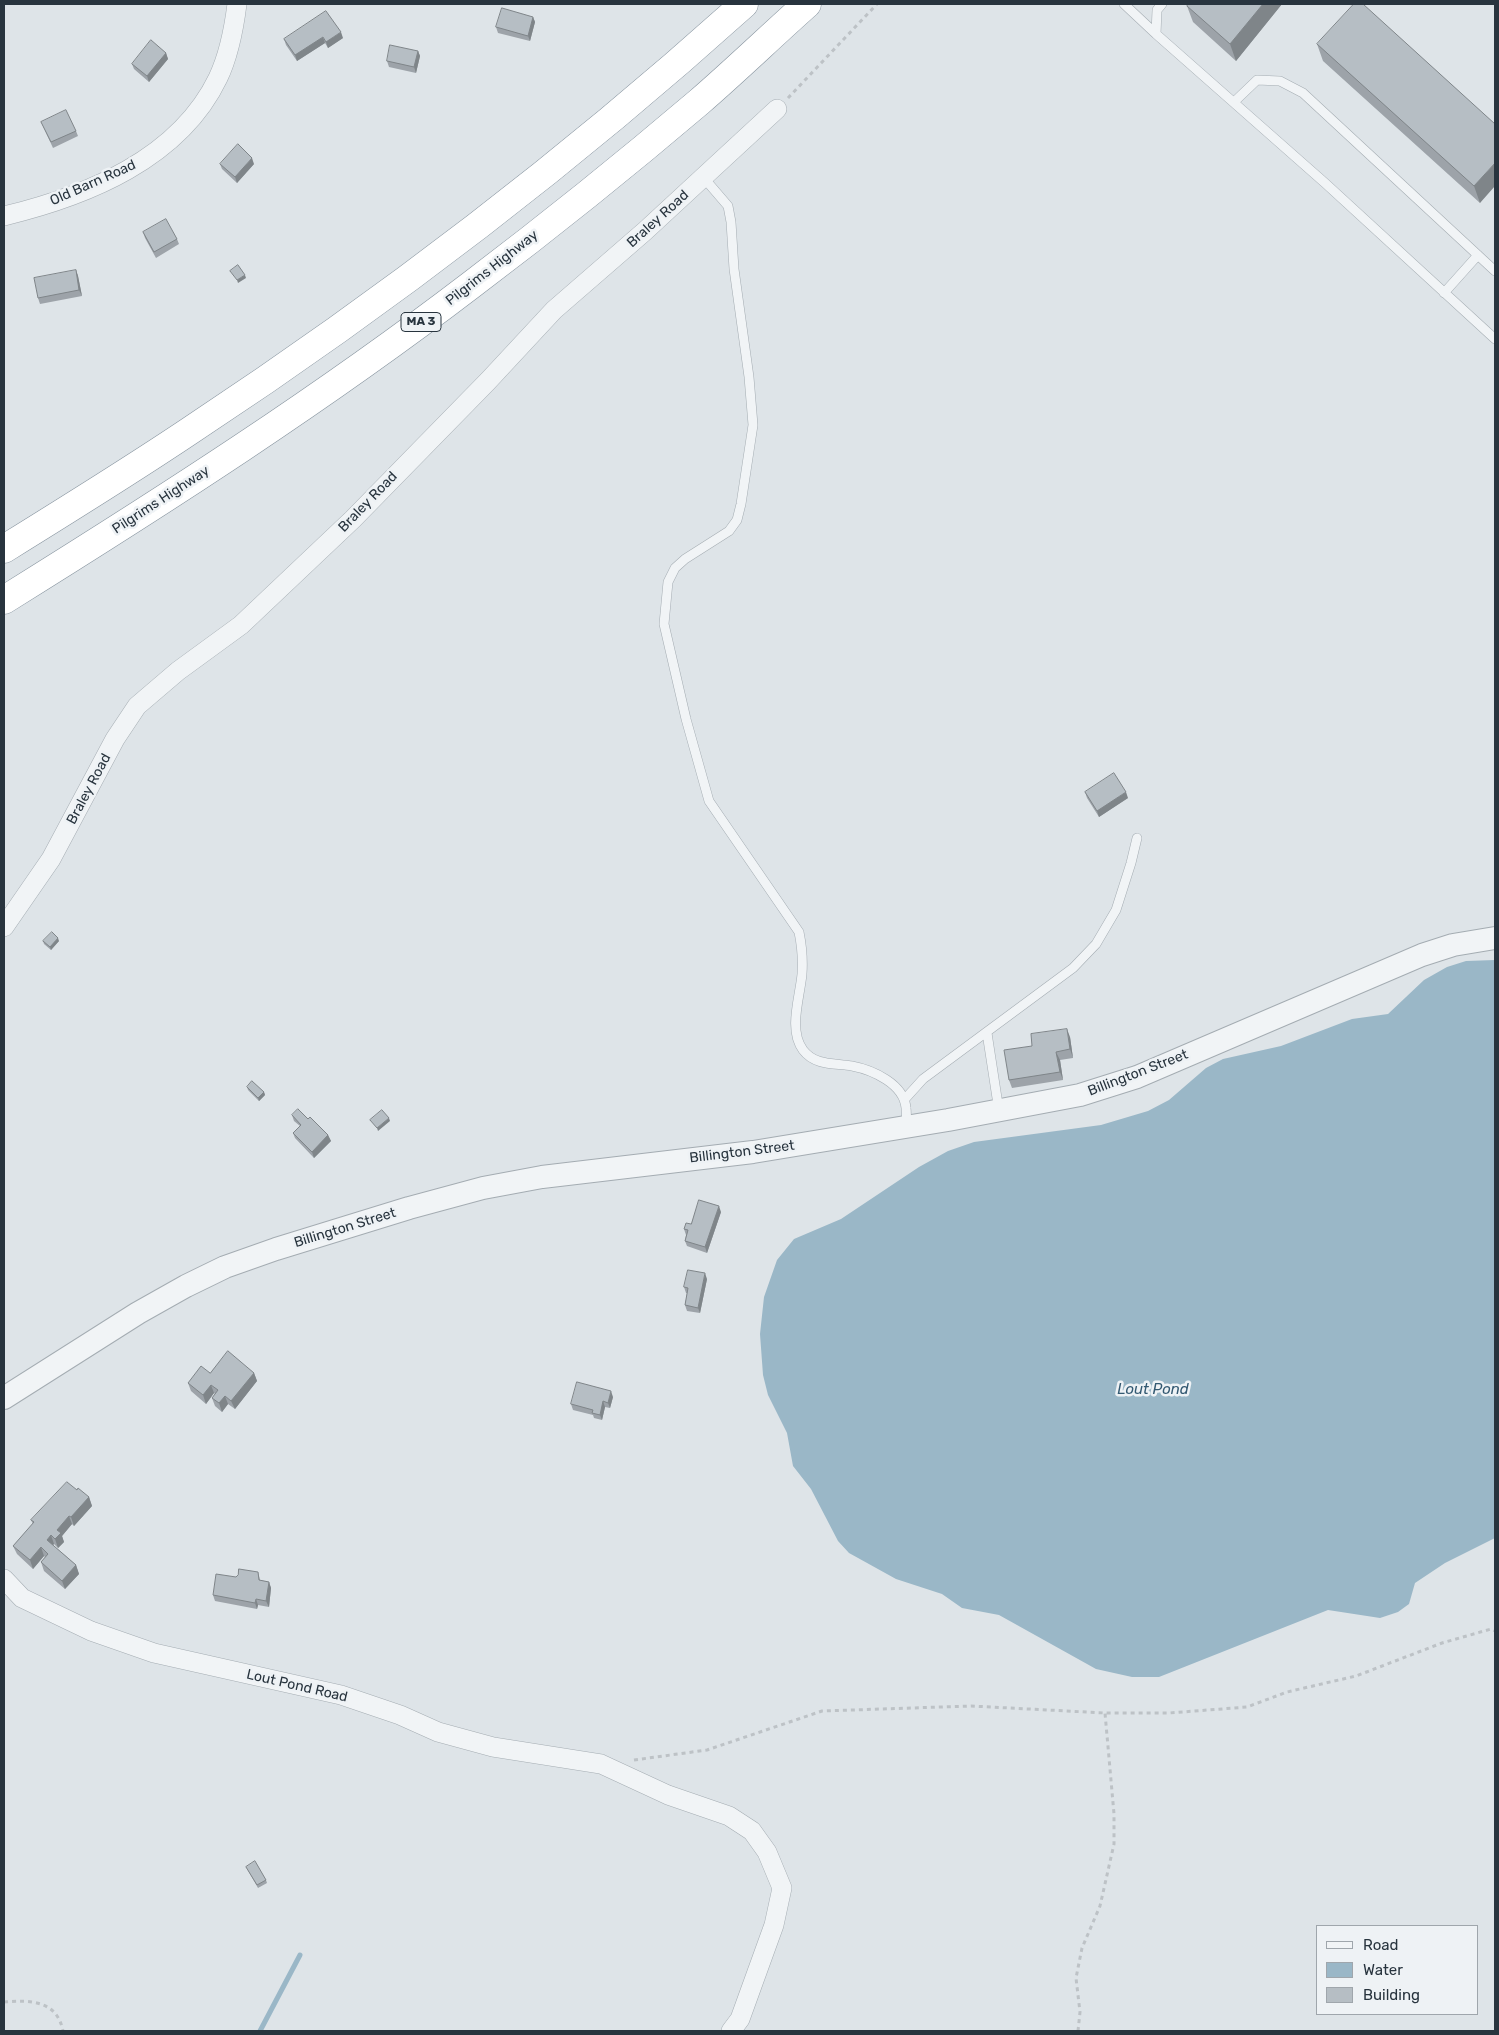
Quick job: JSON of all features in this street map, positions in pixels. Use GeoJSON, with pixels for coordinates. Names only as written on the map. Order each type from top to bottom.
{"type":"FeatureCollection","features":[{"type":"Feature","properties":{"kind":"highway"},"geometry":{"type":"LineString","coordinates":[[4,549],[192,430],[318,343],[427,264],[539,178],[744,4]]}},
{"type":"Feature","properties":{"kind":"highway","name":"Pilgrims Highway"},"geometry":{"type":"LineString","coordinates":[[4,600],[233,454],[349,374],[471,286],[700,101],[807,4]]}},
{"type":"Feature","properties":{"kind":"street","name":"Old Barn Road"},"geometry":{"type":"LineString","coordinates":[[4,216],[58,200],[97,185],[141,162],[161,148],[183,128],[218,78],[226,57],[237,4]]}},
{"type":"Feature","properties":{"kind":"street","name":"Braley Road"},"geometry":{"type":"LineString","coordinates":[[4,927],[51,859],[115,739],[137,706],[178,671],[241,625],[353,519],[488,381],[554,310],[704,178],[777,109]]}},
{"type":"Feature","properties":{"kind":"street","name":"Billington Street"},"geometry":{"type":"LineString","coordinates":[[4,1398],[138,1313],[225,1267],[409,1208],[483,1188],[542,1177],[761,1151],[906,1128],[1102,1089],[1137,1076],[1422,955],[1454,945],[1495,938]]}},
{"type":"Feature","properties":{"kind":"street","name":"Lout Pond Road"},"geometry":{"type":"LineString","coordinates":[[4,1579],[22,1598],[91,1631],[154,1653],[341,1695],[400,1715],[438,1732],[493,1747],[601,1764],[668,1796],[729,1816],[752,1831],[767,1852],[782,1888],[774,1925],[740,2019],[731,2031]]}},
{"type":"Feature","properties":{"kind":"lane"},"geometry":{"type":"LineString","coordinates":[[1124,4],[1325,183],[1495,339]]}},
{"type":"Feature","properties":{"kind":"lane"},"geometry":{"type":"LineString","coordinates":[[1156,34],[1157,10],[1162,4]]}},
{"type":"Feature","properties":{"kind":"lane"},"geometry":{"type":"LineString","coordinates":[[1234,102],[1257,80],[1280,81],[1303,93],[1495,271]]}},
{"type":"Feature","properties":{"kind":"lane"},"geometry":{"type":"LineString","coordinates":[[704,178],[728,206],[734,269],[749,377],[752,425],[747,467],[737,520],[729,531],[685,558],[675,568],[668,582],[664,624],[668,646],[709,800],[799,932],[802,949],[802,974],[796,1033],[803,1049],[816,1061],[854,1066],[876,1074],[893,1084],[904,1100],[906,1128]]}},
{"type":"Feature","properties":{"kind":"lane"},"geometry":{"type":"LineString","coordinates":[[1444,293],[1478,255]]}},
{"type":"Feature","properties":{"kind":"lane"},"geometry":{"type":"LineString","coordinates":[[904,1100],[923,1080],[1073,968],[1096,944],[1116,910],[1137,838]]}},
{"type":"Feature","properties":{"kind":"lane"},"geometry":{"type":"LineString","coordinates":[[988,1033],[999,1111]]}},
{"type":"Feature","properties":{"kind":"path"},"geometry":{"type":"LineString","coordinates":[[777,109],[805,82],[877,4]]}},
{"type":"Feature","properties":{"kind":"path"},"geometry":{"type":"LineString","coordinates":[[601,1764],[706,1750],[822,1711],[971,1706],[1104,1713],[1169,1713],[1247,1707],[1287,1692],[1356,1676],[1442,1643],[1491,1628],[1495,1631]]}},
{"type":"Feature","properties":{"kind":"path"},"geometry":{"type":"LineString","coordinates":[[1078,2031],[1080,2012],[1076,1978],[1082,1948],[1100,1906],[1114,1844],[1114,1814],[1104,1713]]}},
{"type":"Feature","properties":{"kind":"path"},"geometry":{"type":"LineString","coordinates":[[4,2002],[27,2000],[45,2005],[61,2021],[63,2031]]}},
{"type":"Feature","properties":{"kind":"water","name":"Lout Pond"},"geometry":{"type":"Polygon","coordinates":[[[1495,960],[1495,1538],[1445,1563],[1415,1583],[1409,1604],[1398,1612],[1380,1618],[1328,1610],[1159,1677],[1132,1677],[1096,1669],[999,1615],[962,1608],[942,1594],[896,1579],[849,1553],[838,1541],[811,1489],[793,1466],[787,1433],[768,1395],[763,1375],[760,1334],[764,1297],[777,1260],[794,1239],[841,1219],[919,1167],[948,1151],[974,1142],[1101,1125],[1148,1111],[1169,1100],[1206,1068],[1223,1059],[1281,1046],[1352,1019],[1388,1014],[1424,980],[1447,967],[1466,961],[1495,960]]]}},
{"type":"Feature","properties":{"kind":"building"},"geometry":{"type":"Polygon","coordinates":[[[1189,4],[1263,4],[1230,44],[1187,6],[1189,4]]]}},
{"type":"Feature","properties":{"kind":"building"},"geometry":{"type":"Polygon","coordinates":[[[1354,4],[1363,4],[1495,124],[1495,163],[1474,186],[1317,44],[1354,4]]]}},
{"type":"Feature","properties":{"kind":"building"},"geometry":{"type":"Polygon","coordinates":[[[502,8],[533,17],[528,36],[496,27],[502,8]]]}},
{"type":"Feature","properties":{"kind":"building"},"geometry":{"type":"Polygon","coordinates":[[[326,11],[341,32],[326,42],[323,37],[295,55],[284,39],[326,11]]]}},
{"type":"Feature","properties":{"kind":"building"},"geometry":{"type":"Polygon","coordinates":[[[151,40],[166,53],[147,76],[132,64],[151,40]]]}},
{"type":"Feature","properties":{"kind":"building"},"geometry":{"type":"Polygon","coordinates":[[[390,45],[418,51],[414,67],[387,61],[390,45]]]}},
{"type":"Feature","properties":{"kind":"building"},"geometry":{"type":"Polygon","coordinates":[[[66,110],[76,131],[51,142],[41,122],[66,110]]]}},
{"type":"Feature","properties":{"kind":"building"},"geometry":{"type":"Polygon","coordinates":[[[238,144],[252,158],[235,177],[220,164],[238,144]]]}},
{"type":"Feature","properties":{"kind":"building"},"geometry":{"type":"Polygon","coordinates":[[[166,219],[177,239],[154,252],[143,232],[166,219]]]}},
{"type":"Feature","properties":{"kind":"building"},"geometry":{"type":"Polygon","coordinates":[[[238,265],[245,275],[237,280],[230,271],[238,265]]]}},
{"type":"Feature","properties":{"kind":"building"},"geometry":{"type":"Polygon","coordinates":[[[76,270],[79,290],[38,298],[34,278],[76,270]]]}},
{"type":"Feature","properties":{"kind":"building"},"geometry":{"type":"Polygon","coordinates":[[[1114,773],[1126,792],[1097,811],[1085,792],[1114,773]]]}},
{"type":"Feature","properties":{"kind":"building"},"geometry":{"type":"Polygon","coordinates":[[[52,932],[58,938],[50,947],[43,941],[52,932]]]}},
{"type":"Feature","properties":{"kind":"building"},"geometry":{"type":"Polygon","coordinates":[[[1067,1029],[1070,1049],[1056,1052],[1060,1072],[1009,1080],[1004,1050],[1032,1046],[1031,1034],[1067,1029]]]}},
{"type":"Feature","properties":{"kind":"building"},"geometry":{"type":"Polygon","coordinates":[[[252,1081],[264,1092],[258,1098],[247,1087],[252,1081]]]}},
{"type":"Feature","properties":{"kind":"building"},"geometry":{"type":"Polygon","coordinates":[[[298,1109],[308,1119],[310,1117],[328,1135],[312,1152],[293,1133],[301,1125],[292,1115],[298,1109]]]}},
{"type":"Feature","properties":{"kind":"building"},"geometry":{"type":"Polygon","coordinates":[[[382,1110],[389,1118],[377,1128],[370,1120],[382,1110]]]}},
{"type":"Feature","properties":{"kind":"building"},"geometry":{"type":"Polygon","coordinates":[[[699,1200],[719,1206],[705,1247],[685,1241],[688,1230],[684,1229],[686,1223],[691,1224],[699,1200]]]}},
{"type":"Feature","properties":{"kind":"building"},"geometry":{"type":"Polygon","coordinates":[[[688,1270],[705,1273],[698,1308],[685,1305],[688,1288],[684,1287],[688,1270]]]}},
{"type":"Feature","properties":{"kind":"building"},"geometry":{"type":"Polygon","coordinates":[[[228,1351],[254,1373],[231,1401],[225,1396],[219,1403],[212,1398],[218,1390],[211,1385],[203,1395],[188,1383],[201,1366],[210,1373],[228,1351]]]}},
{"type":"Feature","properties":{"kind":"building"},"geometry":{"type":"Polygon","coordinates":[[[577,1382],[611,1391],[608,1403],[603,1401],[600,1415],[592,1413],[593,1410],[571,1404],[577,1382]]]}},
{"type":"Feature","properties":{"kind":"building"},"geometry":{"type":"Polygon","coordinates":[[[67,1482],[89,1497],[57,1530],[61,1533],[55,1539],[51,1535],[47,1540],[76,1565],[62,1581],[41,1562],[48,1554],[41,1547],[30,1560],[13,1546],[34,1522],[31,1520],[67,1482]]]}},
{"type":"Feature","properties":{"kind":"building"},"geometry":{"type":"Polygon","coordinates":[[[239,1569],[258,1572],[259,1580],[269,1582],[266,1601],[256,1599],[255,1603],[213,1595],[216,1574],[236,1577],[239,1569]]]}},
{"type":"Feature","properties":{"kind":"building"},"geometry":{"type":"Polygon","coordinates":[[[255,1861],[266,1880],[257,1885],[246,1867],[255,1861]]]}},
{"type":"Feature","properties":{"kind":"waterway"},"geometry":{"type":"LineString","coordinates":[[260,2031],[300,1955]]}}]}
